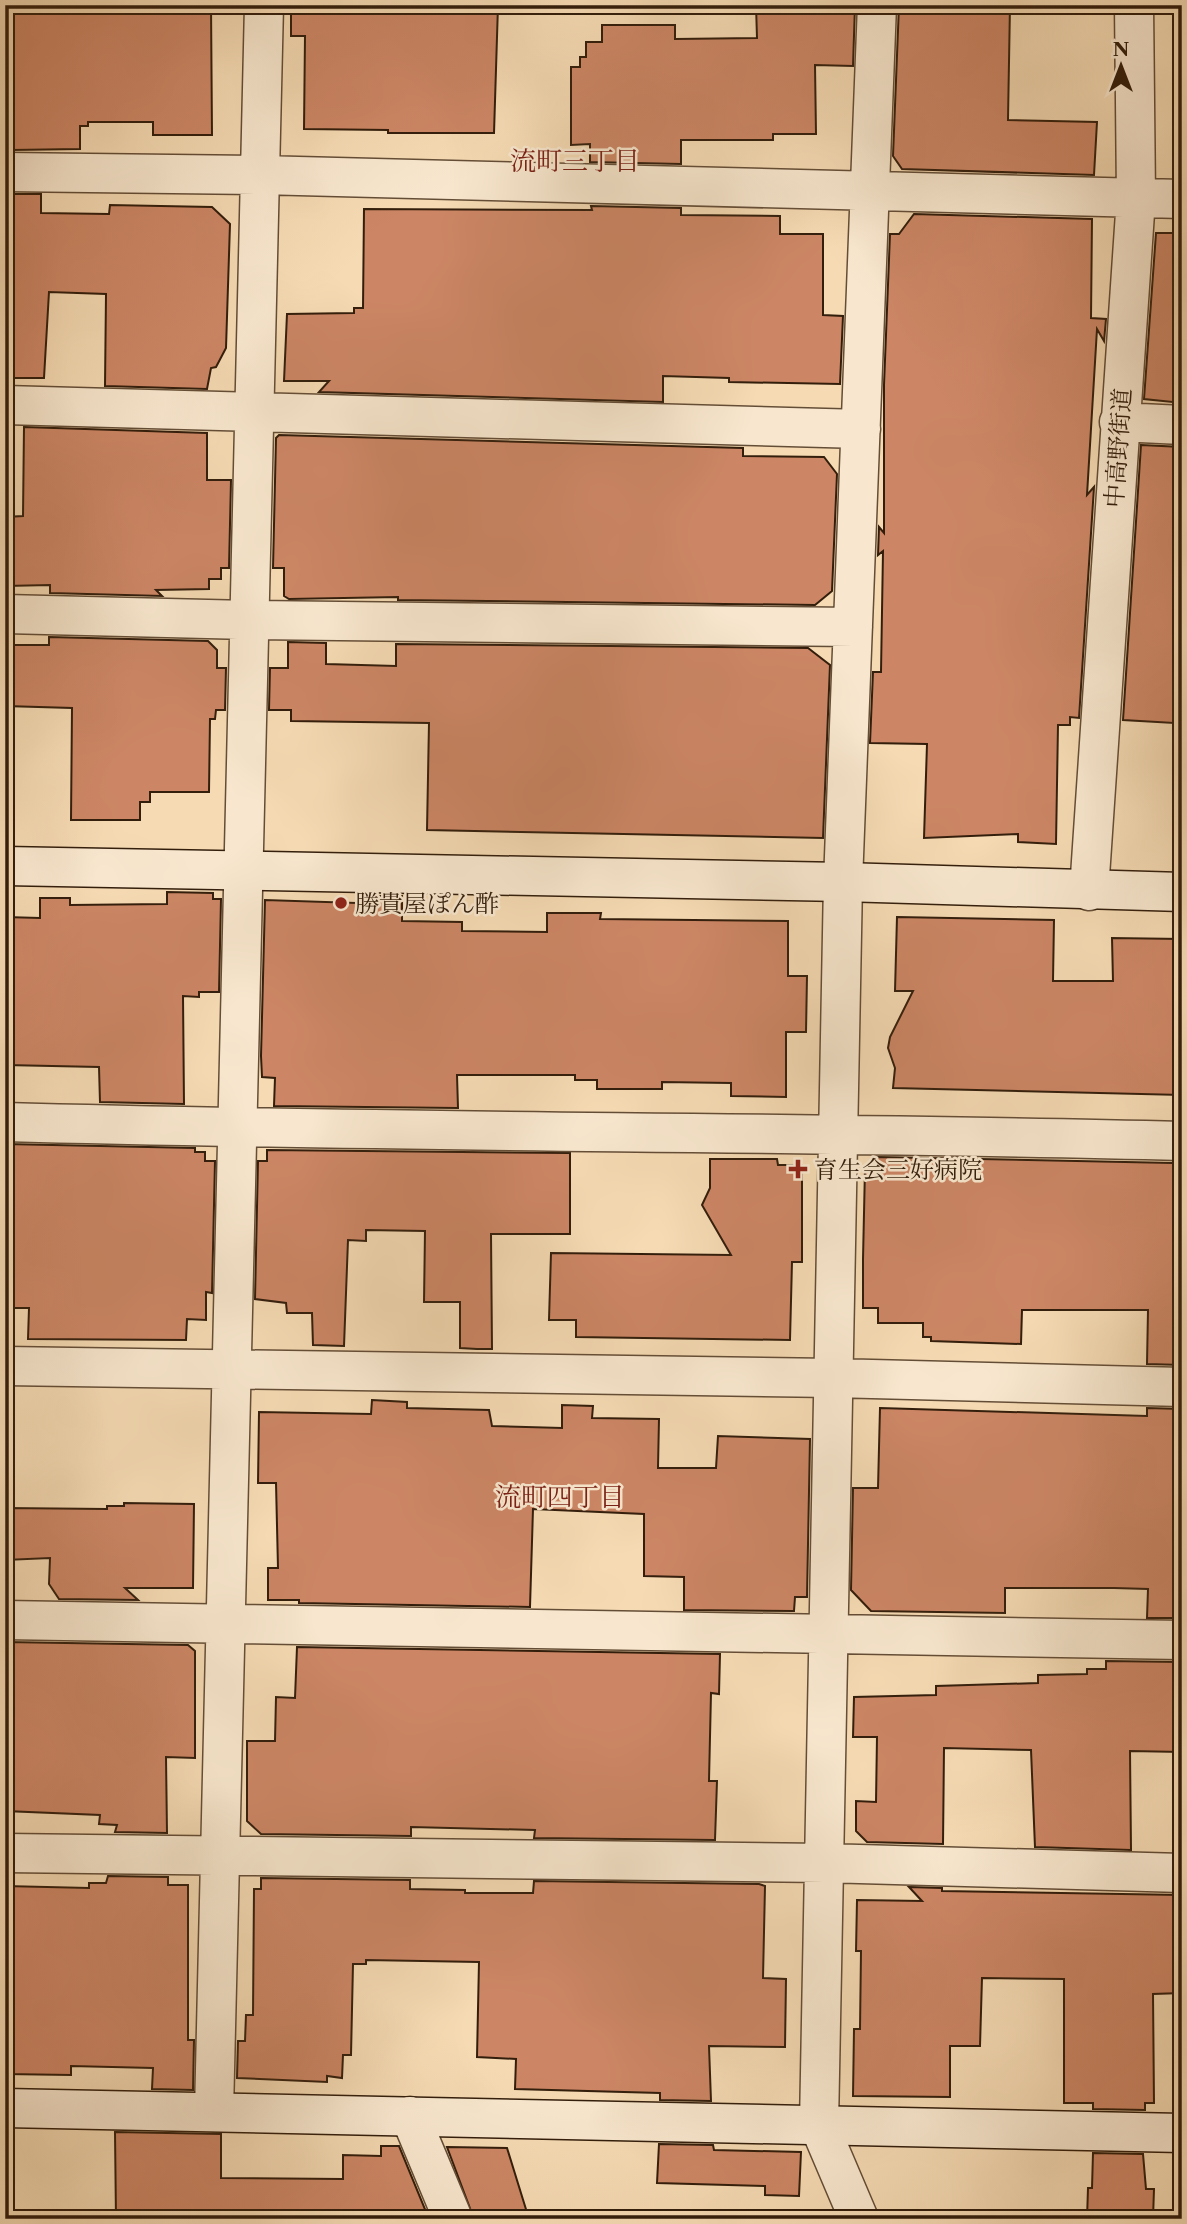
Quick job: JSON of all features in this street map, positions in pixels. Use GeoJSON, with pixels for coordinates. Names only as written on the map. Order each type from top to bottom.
{"type":"FeatureCollection","features":[{"type":"Feature","properties":{"kind":"street"},"geometry":{"type":"LineString","coordinates":[[214,2112],[264,5]]}},
{"type":"Feature","properties":{"kind":"street"},"geometry":{"type":"LineString","coordinates":[[859,2219],[819,2125],[843,882],[877,5]]}},
{"type":"Feature","properties":{"kind":"street","name":"中高野街道"},"geometry":{"type":"LineString","coordinates":[[1089,891],[1136,198],[1134,5]]}},
{"type":"Feature","properties":{"kind":"street"},"geometry":{"type":"LineString","coordinates":[[5,172],[260,175],[1182,199]]}},
{"type":"Feature","properties":{"kind":"street"},"geometry":{"type":"LineString","coordinates":[[5,405],[861,429]]}},
{"type":"Feature","properties":{"kind":"street"},"geometry":{"type":"LineString","coordinates":[[1119,422],[1182,425]]}},
{"type":"Feature","properties":{"kind":"street"},"geometry":{"type":"LineString","coordinates":[[5,614],[248,620],[853,627]]}},
{"type":"Feature","properties":{"kind":"street"},"geometry":{"type":"LineString","coordinates":[[5,866],[843,882],[1182,892]]}},
{"type":"Feature","properties":{"kind":"street"},"geometry":{"type":"LineString","coordinates":[[5,1122],[236,1129],[838,1133],[1182,1141]]}},
{"type":"Feature","properties":{"kind":"street"},"geometry":{"type":"LineString","coordinates":[[5,1366],[833,1378],[1182,1387]]}},
{"type":"Feature","properties":{"kind":"street"},"geometry":{"type":"LineString","coordinates":[[5,1620],[1182,1640]]}},
{"type":"Feature","properties":{"kind":"street"},"geometry":{"type":"LineString","coordinates":[[5,1853],[824,1863],[1182,1873]]}},
{"type":"Feature","properties":{"kind":"street"},"geometry":{"type":"LineString","coordinates":[[5,2108],[1182,2133]]}},
{"type":"Feature","properties":{"kind":"street"},"geometry":{"type":"LineString","coordinates":[[410,2116],[453,2219]]}},
{"type":"Feature","properties":{"kind":"building"},"geometry":{"type":"Polygon","coordinates":[[[5,5],[211,5],[212,135],[153,135],[153,122],[88,122],[88,126],[80,126],[80,149],[12,150],[12,131],[5,131],[5,5]]]}},
{"type":"Feature","properties":{"kind":"building"},"geometry":{"type":"Polygon","coordinates":[[[291,5],[498,5],[494,133],[388,133],[388,130],[304,129],[305,36],[291,36],[291,5]]]}},
{"type":"Feature","properties":{"kind":"building"},"geometry":{"type":"Polygon","coordinates":[[[756,5],[855,5],[853,66],[815,65],[816,134],[773,134],[773,140],[681,140],[681,164],[590,162],[590,144],[571,145],[571,67],[580,67],[580,57],[586,57],[586,42],[602,42],[602,25],[675,25],[675,39],[757,38],[756,5]]]}},
{"type":"Feature","properties":{"kind":"building"},"geometry":{"type":"Polygon","coordinates":[[[899,5],[1010,5],[1008,120],[1097,122],[1094,175],[902,169],[893,156],[899,5]]]}},
{"type":"Feature","properties":{"kind":"building"},"geometry":{"type":"Polygon","coordinates":[[[12,194],[41,194],[41,213],[109,214],[110,205],[212,207],[230,224],[226,348],[216,367],[211,368],[207,389],[105,386],[106,294],[49,292],[44,378],[5,378],[5,200],[12,200],[12,194]]]}},
{"type":"Feature","properties":{"kind":"building"},"geometry":{"type":"Polygon","coordinates":[[[591,206],[681,208],[681,215],[780,216],[780,234],[823,234],[823,315],[843,316],[840,384],[729,382],[729,378],[663,376],[663,402],[319,392],[329,381],[284,381],[287,314],[354,313],[354,308],[363,308],[364,209],[592,210],[591,206]]]}},
{"type":"Feature","properties":{"kind":"building"},"geometry":{"type":"Polygon","coordinates":[[[914,214],[1092,219],[1091,318],[1106,319],[1104,341],[1097,329],[1087,495],[1094,487],[1079,718],[1070,717],[1070,725],[1058,725],[1056,844],[1018,842],[1018,834],[924,838],[927,744],[870,743],[873,672],[881,672],[883,551],[878,555],[879,527],[884,533],[884,385],[890,234],[899,234],[914,214]]]}},
{"type":"Feature","properties":{"kind":"building"},"geometry":{"type":"Polygon","coordinates":[[[1156,233],[1182,233],[1182,403],[1144,399],[1156,233]]]}},
{"type":"Feature","properties":{"kind":"building"},"geometry":{"type":"Polygon","coordinates":[[[24,427],[207,433],[207,480],[231,480],[229,568],[221,568],[221,579],[209,579],[209,589],[156,590],[162,596],[50,593],[50,585],[5,586],[5,517],[23,516],[24,427]]]}},
{"type":"Feature","properties":{"kind":"building"},"geometry":{"type":"Polygon","coordinates":[[[279,435],[743,448],[743,456],[824,457],[837,474],[832,591],[815,605],[398,600],[398,597],[289,599],[284,596],[284,568],[273,568],[276,438],[279,435]]]}},
{"type":"Feature","properties":{"kind":"building"},"geometry":{"type":"Polygon","coordinates":[[[1141,445],[1182,447],[1182,658],[1177,658],[1174,723],[1123,720],[1141,445]]]}},
{"type":"Feature","properties":{"kind":"building"},"geometry":{"type":"Polygon","coordinates":[[[49,637],[208,641],[217,650],[217,668],[226,668],[225,710],[216,710],[215,719],[210,719],[209,792],[150,792],[150,802],[140,802],[140,820],[71,820],[72,708],[5,706],[5,645],[49,645],[49,637]]]}},
{"type":"Feature","properties":{"kind":"building"},"geometry":{"type":"Polygon","coordinates":[[[288,642],[326,643],[326,664],[396,666],[396,644],[808,648],[830,665],[823,838],[427,830],[429,723],[291,721],[291,710],[269,710],[270,668],[288,668],[288,642]]]}},
{"type":"Feature","properties":{"kind":"building"},"geometry":{"type":"Polygon","coordinates":[[[167,892],[213,893],[213,899],[221,899],[219,992],[199,992],[199,997],[183,996],[184,1104],[100,1102],[99,1067],[5,1065],[5,917],[40,918],[40,898],[70,898],[70,905],[167,904],[167,892]]]}},
{"type":"Feature","properties":{"kind":"building"},"geometry":{"type":"Polygon","coordinates":[[[356,896],[402,896],[402,921],[462,922],[462,931],[547,932],[547,913],[601,913],[600,919],[788,921],[788,976],[807,976],[806,1032],[786,1032],[786,1097],[731,1096],[731,1083],[662,1082],[662,1089],[597,1089],[597,1080],[575,1080],[575,1075],[457,1075],[458,1108],[274,1106],[275,1078],[262,1077],[261,1056],[265,900],[356,903],[356,896]]]}},
{"type":"Feature","properties":{"kind":"building"},"geometry":{"type":"Polygon","coordinates":[[[897,917],[1054,920],[1053,981],[1113,981],[1112,938],[1182,939],[1182,1095],[893,1088],[895,1068],[888,1048],[890,1037],[913,991],[895,991],[897,917]]]}},
{"type":"Feature","properties":{"kind":"building"},"geometry":{"type":"Polygon","coordinates":[[[5,1144],[195,1148],[195,1152],[205,1152],[205,1161],[215,1161],[212,1293],[206,1292],[206,1320],[187,1319],[186,1340],[28,1339],[29,1308],[5,1308],[5,1144]]]}},
{"type":"Feature","properties":{"kind":"building"},"geometry":{"type":"Polygon","coordinates":[[[267,1150],[570,1153],[570,1234],[491,1234],[492,1349],[477,1349],[460,1348],[460,1302],[424,1302],[425,1231],[366,1230],[366,1241],[348,1240],[344,1346],[313,1345],[312,1313],[287,1313],[286,1303],[255,1299],[258,1161],[267,1161],[267,1150]]]}},
{"type":"Feature","properties":{"kind":"building"},"geometry":{"type":"Polygon","coordinates":[[[877,1157],[1173,1163],[1173,1168],[1182,1168],[1182,1365],[1147,1364],[1148,1310],[1022,1310],[1021,1344],[931,1341],[931,1337],[923,1337],[923,1323],[878,1323],[878,1308],[863,1308],[865,1168],[877,1157]]]}},
{"type":"Feature","properties":{"kind":"building"},"geometry":{"type":"Polygon","coordinates":[[[710,1159],[777,1159],[778,1165],[802,1165],[802,1262],[792,1262],[790,1340],[576,1337],[576,1320],[549,1320],[551,1253],[731,1255],[702,1205],[710,1188],[710,1159]]]}},
{"type":"Feature","properties":{"kind":"building"},"geometry":{"type":"Polygon","coordinates":[[[372,1400],[407,1402],[407,1408],[489,1410],[492,1426],[562,1428],[562,1405],[593,1406],[592,1418],[659,1419],[658,1468],[716,1468],[718,1436],[810,1439],[807,1597],[795,1597],[794,1611],[684,1610],[684,1577],[644,1576],[644,1514],[533,1509],[530,1607],[299,1603],[299,1600],[268,1600],[268,1568],[278,1568],[276,1483],[258,1483],[259,1412],[371,1414],[372,1400]]]}},
{"type":"Feature","properties":{"kind":"building"},"geometry":{"type":"Polygon","coordinates":[[[880,1408],[1147,1416],[1147,1408],[1182,1409],[1182,1618],[1147,1618],[1148,1589],[1114,1588],[1005,1588],[1005,1613],[871,1611],[851,1590],[853,1488],[878,1488],[880,1408]]]}},
{"type":"Feature","properties":{"kind":"building"},"geometry":{"type":"Polygon","coordinates":[[[124,1503],[194,1504],[193,1588],[125,1588],[138,1600],[59,1599],[49,1584],[50,1558],[5,1560],[5,1508],[107,1509],[107,1506],[124,1506],[124,1503]]]}},
{"type":"Feature","properties":{"kind":"building"},"geometry":{"type":"Polygon","coordinates":[[[5,1642],[188,1645],[195,1651],[195,1758],[166,1757],[167,1833],[115,1832],[117,1825],[99,1824],[100,1815],[5,1811],[5,1642]]]}},
{"type":"Feature","properties":{"kind":"building"},"geometry":{"type":"Polygon","coordinates":[[[297,1647],[720,1654],[719,1694],[711,1693],[709,1781],[717,1781],[715,1840],[534,1838],[535,1830],[411,1827],[411,1836],[261,1834],[247,1821],[247,1741],[275,1741],[276,1697],[295,1698],[297,1647]]]}},
{"type":"Feature","properties":{"kind":"building"},"geometry":{"type":"Polygon","coordinates":[[[1106,1661],[1182,1662],[1182,1752],[1130,1751],[1131,1850],[1035,1847],[1031,1750],[944,1748],[943,1844],[867,1842],[856,1831],[856,1801],[876,1802],[877,1737],[853,1737],[854,1697],[936,1695],[936,1686],[1038,1683],[1038,1675],[1087,1674],[1087,1669],[1106,1669],[1106,1661]]]}},
{"type":"Feature","properties":{"kind":"building"},"geometry":{"type":"Polygon","coordinates":[[[108,1876],[168,1877],[168,1885],[188,1885],[188,2040],[194,2040],[193,2090],[152,2089],[153,2068],[71,2066],[71,2075],[5,2074],[5,1886],[89,1888],[89,1883],[106,1883],[108,1876]]]}},
{"type":"Feature","properties":{"kind":"building"},"geometry":{"type":"Polygon","coordinates":[[[261,1878],[410,1880],[410,1889],[465,1890],[465,1893],[533,1893],[534,1881],[759,1884],[765,1886],[763,1978],[786,1979],[785,2047],[709,2046],[711,2101],[660,2100],[660,2093],[515,2089],[516,2059],[477,2057],[479,1962],[366,1960],[366,1964],[353,1964],[351,2055],[343,2055],[342,2078],[327,2076],[327,2082],[237,2078],[238,2041],[245,2041],[246,2015],[253,2015],[254,1889],[261,1889],[261,1878]]]}},
{"type":"Feature","properties":{"kind":"building"},"geometry":{"type":"Polygon","coordinates":[[[909,1887],[942,1888],[942,1891],[1182,1895],[1182,1993],[1153,1994],[1154,2103],[1145,2103],[1145,2110],[1093,2109],[1093,2103],[1064,2103],[1064,1979],[982,1978],[980,2046],[950,2046],[950,2097],[853,2096],[854,2029],[860,2029],[861,1951],[856,1951],[857,1900],[922,1901],[909,1887]]]}},
{"type":"Feature","properties":{"kind":"building"},"geometry":{"type":"Polygon","coordinates":[[[115,2132],[221,2134],[221,2178],[343,2179],[343,2155],[381,2156],[381,2146],[399,2146],[429,2219],[116,2219],[115,2132]]]}},
{"type":"Feature","properties":{"kind":"building"},"geometry":{"type":"Polygon","coordinates":[[[659,2144],[713,2145],[714,2150],[801,2152],[799,2196],[765,2195],[765,2186],[657,2183],[659,2144]]]}},
{"type":"Feature","properties":{"kind":"building"},"geometry":{"type":"Polygon","coordinates":[[[447,2147],[507,2148],[529,2219],[474,2219],[447,2147]]]}},
{"type":"Feature","properties":{"kind":"building"},"geometry":{"type":"Polygon","coordinates":[[[1093,2153],[1143,2154],[1146,2189],[1154,2189],[1153,2219],[1087,2219],[1088,2188],[1092,2188],[1093,2153]]]}},
{"type":"Feature","properties":{"kind":"place","name":"勝貴屋ぽん酢"},"geometry":{"type":"Point","coordinates":[341,903]}},
{"type":"Feature","properties":{"kind":"place","name":"育生会三好病院"},"geometry":{"type":"Point","coordinates":[798,1169]}},
{"type":"Feature","properties":{"kind":"district","name":"流町三丁目"},"geometry":{"type":"Point","coordinates":[575,161]}},
{"type":"Feature","properties":{"kind":"district","name":"流町四丁目"},"geometry":{"type":"Point","coordinates":[560,1497]}}]}
